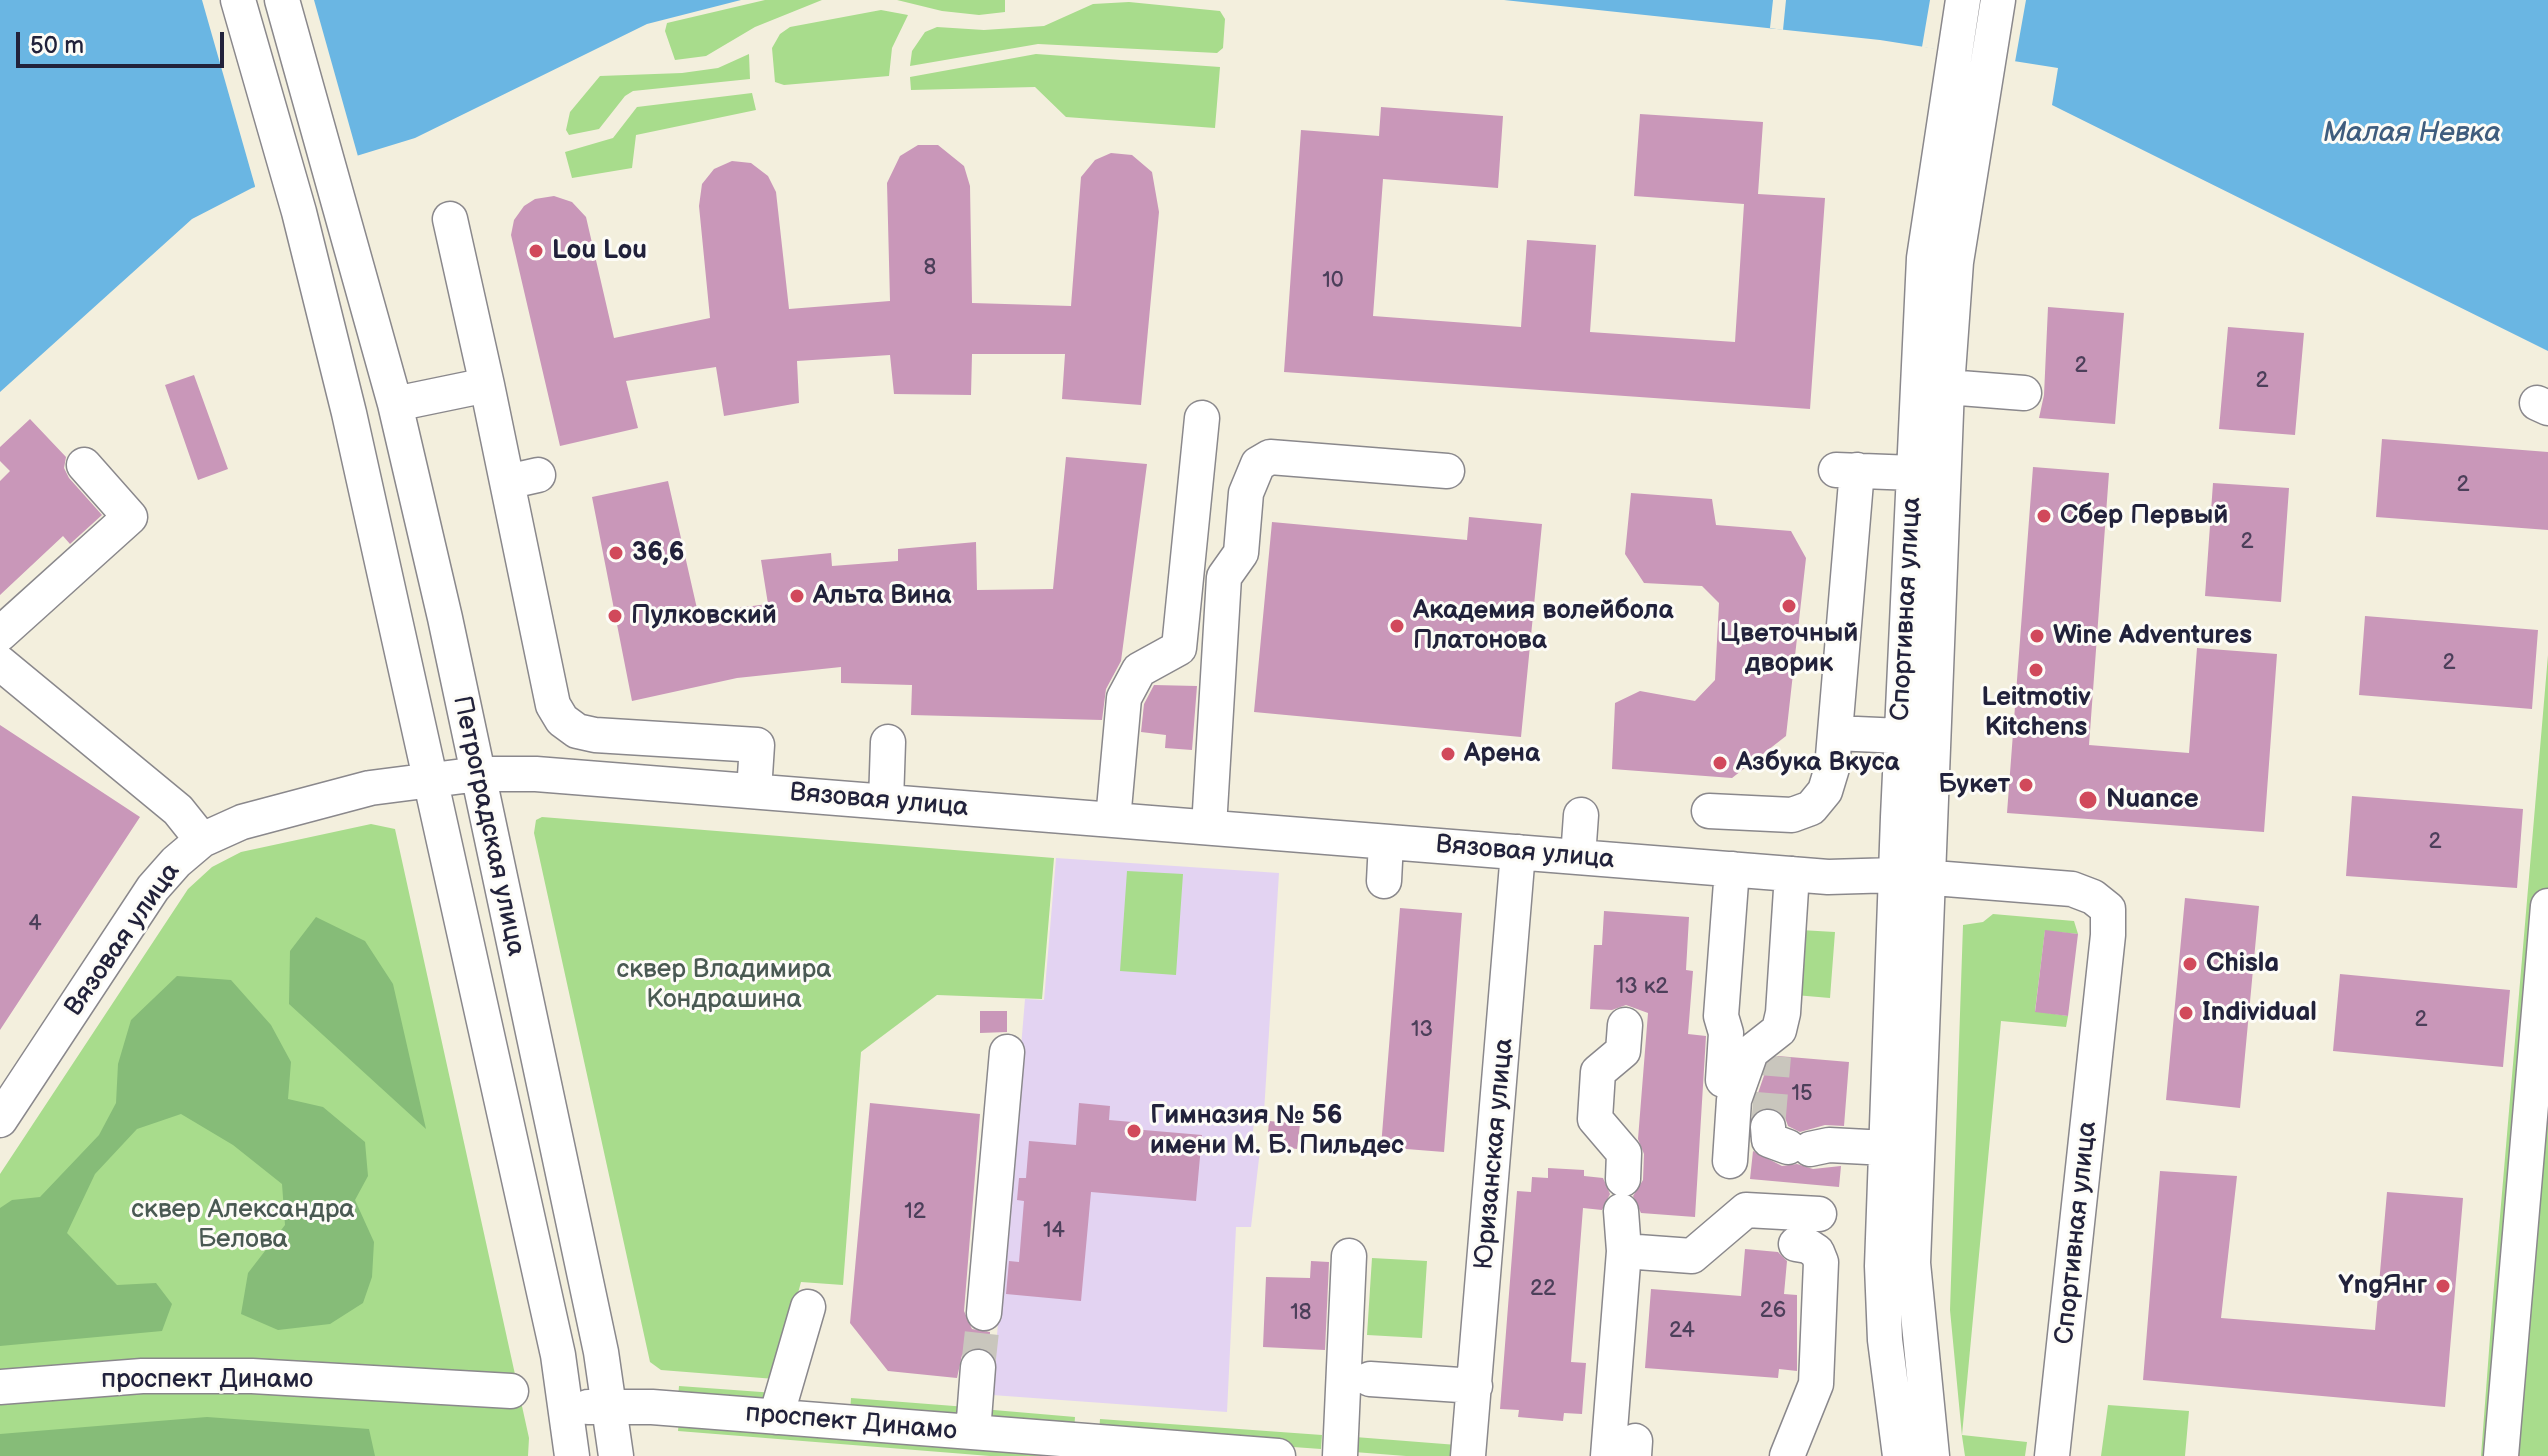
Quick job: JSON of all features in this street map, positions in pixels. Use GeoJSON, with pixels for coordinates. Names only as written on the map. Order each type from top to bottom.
{"type":"FeatureCollection","features":[{"type":"Feature","properties":{"kind":"street","name":"Петроградская улица"},"geometry":{"type":"LineString","coordinates":[[238,0],[299,212],[349,413],[568,1409],[572,1456]]}},
{"type":"Feature","properties":{"kind":"street","name":"Петроградская улица"},"geometry":{"type":"LineString","coordinates":[[282,0],[395,404],[479,774],[611,1405],[616,1456]]}},
{"type":"Feature","properties":{"kind":"street","name":"Спортивная улица"},"geometry":{"type":"LineString","coordinates":[[1932,1456],[1913,1263],[1911,876],[1901,736],[1924,258],[1963,0]]}},
{"type":"Feature","properties":{"kind":"street","name":"Спортивная улица"},"geometry":{"type":"LineString","coordinates":[[1900,1456],[1885,1340],[1882,1266],[1887,1148],[1911,876],[1956,262],[1998,0]]}},
{"type":"Feature","properties":{"kind":"street"},"geometry":{"type":"LineString","coordinates":[[450,219],[487,385],[523,478],[553,705],[562,720],[577,731],[595,735],[757,745],[754,791]]}},
{"type":"Feature","properties":{"kind":"street"},"geometry":{"type":"LineString","coordinates":[[395,404],[487,385]]}},
{"type":"Feature","properties":{"kind":"street"},"geometry":{"type":"LineString","coordinates":[[1947,387],[2024,393]]}},
{"type":"Feature","properties":{"kind":"street"},"geometry":{"type":"LineString","coordinates":[[1113,820],[1124,698],[1139,670],[1179,648],[1202,418]]}},
{"type":"Feature","properties":{"kind":"street"},"geometry":{"type":"LineString","coordinates":[[1209,827],[1224,577],[1241,553],[1246,493],[1258,464],[1270,457],[1447,471]]}},
{"type":"Feature","properties":{"kind":"street"},"geometry":{"type":"LineString","coordinates":[[0,634],[130,517],[84,465]]}},
{"type":"Feature","properties":{"kind":"street"},"geometry":{"type":"LineString","coordinates":[[1709,811],[1792,815],[1811,808],[1825,791],[1832,768],[1835,733],[1847,470],[1914,473]]}},
{"type":"Feature","properties":{"kind":"street"},"geometry":{"type":"LineString","coordinates":[[0,663],[178,810],[202,840]]}},
{"type":"Feature","properties":{"kind":"street"},"geometry":{"type":"LineString","coordinates":[[1835,733],[1901,736]]}},
{"type":"Feature","properties":{"kind":"street"},"geometry":{"type":"LineString","coordinates":[[886,802],[888,742]]}},
{"type":"Feature","properties":{"kind":"street","name":"Вязовая улица"},"geometry":{"type":"LineString","coordinates":[[0,1120],[153,888],[176,862],[202,840],[242,822],[370,788],[431,780],[479,774],[536,774],[1792,874],[1911,876]]}},
{"type":"Feature","properties":{"kind":"street"},"geometry":{"type":"LineString","coordinates":[[1578,857],[1581,815]]}},
{"type":"Feature","properties":{"kind":"street"},"geometry":{"type":"LineString","coordinates":[[1384,881],[1386,842]]}},
{"type":"Feature","properties":{"kind":"street","name":"Юризанская улица"},"geometry":{"type":"LineString","coordinates":[[1468,1456],[1518,852]]}},
{"type":"Feature","properties":{"kind":"street"},"geometry":{"type":"LineString","coordinates":[[1723,1080],[1726,1033],[1721,1016],[1732,869]]}},
{"type":"Feature","properties":{"kind":"street"},"geometry":{"type":"LineString","coordinates":[[1730,1161],[1734,1100],[1751,1052],[1776,1043],[1792,874]]}},
{"type":"Feature","properties":{"kind":"street","name":"Спортивная улица"},"geometry":{"type":"LineString","coordinates":[[1911,876],[2072,889],[2093,897],[2108,909],[2097,1047],[2052,1456]]}},
{"type":"Feature","properties":{"kind":"street"},"geometry":{"type":"LineString","coordinates":[[2501,1456],[2548,906]]}},
{"type":"Feature","properties":{"kind":"street"},"geometry":{"type":"LineString","coordinates":[[1625,1025],[1623,1051],[1598,1072],[1595,1119],[1624,1153],[1626,1451]]}},
{"type":"Feature","properties":{"kind":"street"},"geometry":{"type":"LineString","coordinates":[[984,1313],[1007,1052]]}},
{"type":"Feature","properties":{"kind":"street"},"geometry":{"type":"LineString","coordinates":[[1788,1141],[1887,1148]]}},
{"type":"Feature","properties":{"kind":"street"},"geometry":{"type":"LineString","coordinates":[[1624,1251],[1692,1256],[1746,1210],[1819,1214]]}},
{"type":"Feature","properties":{"kind":"street"},"geometry":{"type":"LineString","coordinates":[[1787,1456],[1816,1384],[1820,1293],[1821,1262],[1817,1252],[1808,1246],[1796,1244]]}},
{"type":"Feature","properties":{"kind":"street"},"geometry":{"type":"LineString","coordinates":[[1340,1456],[1349,1256]]}},
{"type":"Feature","properties":{"kind":"street"},"geometry":{"type":"LineString","coordinates":[[776,1417],[808,1307]]}},
{"type":"Feature","properties":{"kind":"street"},"geometry":{"type":"LineString","coordinates":[[973,1432],[978,1367]]}},
{"type":"Feature","properties":{"kind":"street","name":"проспект Динамо"},"geometry":{"type":"LineString","coordinates":[[0,1387],[142,1376],[252,1376],[511,1391]]}},
{"type":"Feature","properties":{"kind":"street"},"geometry":{"type":"LineString","coordinates":[[1370,1379],[1475,1386]]}},
{"type":"Feature","properties":{"kind":"street","name":"проспект Динамо"},"geometry":{"type":"LineString","coordinates":[[568,1409],[611,1405],[1278,1456]]}},
{"type":"Feature","properties":{"kind":"shaded area","name":"Гимназия № 56 имени М. Б. Пильдес"},"geometry":{"type":"Polygon","coordinates":[[[1056,858],[1279,873],[1264,1112],[1255,1113],[1251,1148],[1260,1150],[1251,1227],[1236,1227],[1227,1412],[992,1395],[1025,999],[1044,1000],[1056,858]]]}},
{"type":"Feature","properties":{"kind":"green space"},"geometry":{"type":"Polygon","coordinates":[[[765,0],[822,0],[755,27],[706,56],[675,60],[665,31],[667,23],[765,0]]]}},
{"type":"Feature","properties":{"kind":"green space"},"geometry":{"type":"Polygon","coordinates":[[[897,0],[1005,0],[1005,12],[979,15],[942,11],[897,0]]]}},
{"type":"Feature","properties":{"kind":"green space"},"geometry":{"type":"Polygon","coordinates":[[[1129,2],[1220,11],[1225,19],[1223,48],[1217,53],[1038,44],[910,66],[912,51],[925,32],[937,27],[984,30],[1044,26],[1093,4],[1129,2]]]}},
{"type":"Feature","properties":{"kind":"green space"},"geometry":{"type":"Polygon","coordinates":[[[881,10],[908,15],[892,48],[889,76],[784,85],[775,82],[772,48],[780,34],[790,27],[881,10]]]}},
{"type":"Feature","properties":{"kind":"green space"},"geometry":{"type":"Polygon","coordinates":[[[749,54],[750,79],[633,91],[625,96],[599,129],[569,135],[566,130],[570,112],[600,76],[682,73],[718,68],[749,54]]]}},
{"type":"Feature","properties":{"kind":"green space"},"geometry":{"type":"Polygon","coordinates":[[[1036,54],[1220,67],[1215,128],[1066,117],[1035,87],[911,90],[910,77],[1036,54]]]}},
{"type":"Feature","properties":{"kind":"green space"},"geometry":{"type":"Polygon","coordinates":[[[752,93],[756,110],[636,135],[632,168],[572,178],[565,152],[613,138],[637,107],[752,93]]]}},
{"type":"Feature","properties":{"kind":"green space"},"geometry":{"type":"Polygon","coordinates":[[[2548,655],[2548,1456],[2481,1456],[2493,1298],[2548,655]]]}},
{"type":"Feature","properties":{"kind":"green space","name":"сквер Владимира Кондрашина"},"geometry":{"type":"Polygon","coordinates":[[[542,817],[1054,858],[1042,999],[937,995],[861,1052],[843,1285],[801,1282],[775,1379],[661,1370],[650,1362],[534,833],[536,820],[542,817]]]}},
{"type":"Feature","properties":{"kind":"green space","name":"сквер Александра Белова"},"geometry":{"type":"Polygon","coordinates":[[[371,824],[395,829],[529,1438],[528,1456],[0,1456],[0,1174],[188,889],[212,867],[241,852],[371,824]]]}},
{"type":"Feature","properties":{"kind":"green space"},"geometry":{"type":"Polygon","coordinates":[[[1127,871],[1183,874],[1176,975],[1120,971],[1127,871]]]}},
{"type":"Feature","properties":{"kind":"green space"},"geometry":{"type":"Polygon","coordinates":[[[1993,914],[2074,921],[2078,934],[2045,931],[2035,1011],[2068,1016],[2066,1027],[2001,1021],[1962,1435],[2027,1442],[2025,1456],[1965,1456],[1962,1436],[1950,1310],[1963,925],[1983,922],[1993,914]]]}},
{"type":"Feature","properties":{"kind":"green space"},"geometry":{"type":"Polygon","coordinates":[[[316,917],[365,941],[393,984],[426,1129],[289,1004],[290,951],[316,917]]]}},
{"type":"Feature","properties":{"kind":"green space"},"geometry":{"type":"Polygon","coordinates":[[[1800,930],[1835,932],[1830,998],[1795,995],[1800,930]]]}},
{"type":"Feature","properties":{"kind":"green space"},"geometry":{"type":"Polygon","coordinates":[[[177,976],[231,980],[271,1025],[291,1062],[288,1099],[323,1107],[365,1142],[368,1176],[355,1200],[374,1242],[372,1277],[363,1303],[330,1324],[278,1330],[241,1314],[248,1273],[285,1225],[282,1184],[233,1145],[181,1114],[137,1129],[95,1174],[67,1233],[117,1285],[156,1283],[172,1304],[162,1331],[0,1346],[0,1208],[12,1200],[40,1197],[99,1135],[116,1103],[118,1064],[131,1020],[177,976]]]}},
{"type":"Feature","properties":{"kind":"green space"},"geometry":{"type":"Polygon","coordinates":[[[1372,1258],[1427,1261],[1422,1338],[1367,1335],[1372,1258]]]}},
{"type":"Feature","properties":{"kind":"green space"},"geometry":{"type":"Polygon","coordinates":[[[679,1386],[775,1393],[771,1407],[678,1399],[679,1386]]]}},
{"type":"Feature","properties":{"kind":"green space"},"geometry":{"type":"Polygon","coordinates":[[[851,1398],[967,1407],[966,1421],[850,1413],[851,1398]]]}},
{"type":"Feature","properties":{"kind":"green space"},"geometry":{"type":"Polygon","coordinates":[[[2108,1405],[2189,1411],[2185,1456],[2101,1456],[2108,1405]]]}},
{"type":"Feature","properties":{"kind":"green space"},"geometry":{"type":"Polygon","coordinates":[[[982,1409],[1075,1417],[1074,1431],[981,1423],[982,1409]]]}},
{"type":"Feature","properties":{"kind":"green space"},"geometry":{"type":"Polygon","coordinates":[[[207,1417],[369,1429],[375,1456],[0,1456],[0,1434],[207,1417]]]}},
{"type":"Feature","properties":{"kind":"green space"},"geometry":{"type":"Polygon","coordinates":[[[1100,1419],[1322,1435],[1321,1449],[1099,1433],[1100,1419]]]}},
{"type":"Feature","properties":{"kind":"green space"},"geometry":{"type":"Polygon","coordinates":[[[679,1420],[1133,1456],[990,1456],[678,1431],[679,1420]]]}},
{"type":"Feature","properties":{"kind":"green space"},"geometry":{"type":"Polygon","coordinates":[[[1355,1437],[1457,1445],[1455,1456],[1354,1452],[1355,1437]]]}},
{"type":"Feature","properties":{"kind":"water"},"geometry":{"type":"Polygon","coordinates":[[[0,0],[741,0],[647,24],[415,138],[252,188],[192,219],[0,392],[0,0]]]}},
{"type":"Feature","properties":{"kind":"water","name":"Малая Невка"},"geometry":{"type":"Polygon","coordinates":[[[1504,0],[2548,0],[2548,351],[2052,105],[2058,68],[1880,40],[1504,0]]]}},
{"type":"Feature","properties":{"kind":"pier"},"geometry":{"type":"Polygon","coordinates":[[[202,0],[314,0],[359,160],[254,194],[255,186],[202,0]]]}},
{"type":"Feature","properties":{"kind":"pier"},"geometry":{"type":"Polygon","coordinates":[[[1773,0],[1786,0],[1783,30],[1770,28],[1773,0]]]}},
{"type":"Feature","properties":{"kind":"pier"},"geometry":{"type":"Polygon","coordinates":[[[1930,0],[2026,0],[2015,62],[1922,47],[1930,0]]]}},
{"type":"Feature","properties":{"kind":"building"},"geometry":{"type":"Polygon","coordinates":[[[1381,107],[1503,116],[1498,188],[1383,179],[1373,316],[1521,327],[1527,240],[1596,245],[1590,332],[1735,342],[1744,204],[1634,196],[1640,114],[1763,122],[1758,194],[1825,198],[1810,409],[1284,372],[1301,130],[1379,136],[1381,107]]]}},
{"type":"Feature","properties":{"kind":"building"},"geometry":{"type":"Polygon","coordinates":[[[918,145],[938,145],[964,166],[970,186],[972,303],[1071,306],[1081,177],[1095,160],[1111,153],[1132,155],[1152,172],[1159,212],[1141,405],[1062,399],[1065,354],[972,354],[971,395],[894,394],[890,355],[797,361],[799,403],[724,416],[716,367],[626,381],[638,428],[560,446],[511,235],[514,220],[524,206],[535,199],[554,196],[572,202],[586,217],[614,338],[710,318],[699,206],[702,184],[714,169],[732,161],[751,163],[768,176],[776,192],[789,309],[890,301],[887,183],[900,156],[918,145]]]}},
{"type":"Feature","properties":{"kind":"building"},"geometry":{"type":"Polygon","coordinates":[[[2048,307],[2124,313],[2115,424],[2039,418],[2044,395],[2048,307]]]}},
{"type":"Feature","properties":{"kind":"building"},"geometry":{"type":"Polygon","coordinates":[[[2228,327],[2304,333],[2295,435],[2219,429],[2228,327]]]}},
{"type":"Feature","properties":{"kind":"building"},"geometry":{"type":"Polygon","coordinates":[[[194,375],[228,469],[198,480],[165,385],[194,375]]]}},
{"type":"Feature","properties":{"kind":"building"},"geometry":{"type":"Polygon","coordinates":[[[30,419],[66,457],[64,468],[69,478],[102,515],[70,544],[63,536],[0,595],[0,481],[10,471],[0,461],[0,447],[30,419]]]}},
{"type":"Feature","properties":{"kind":"building"},"geometry":{"type":"Polygon","coordinates":[[[2382,439],[2548,452],[2548,530],[2376,517],[2382,439]]]}},
{"type":"Feature","properties":{"kind":"building"},"geometry":{"type":"Polygon","coordinates":[[[1066,457],[1147,464],[1121,661],[1106,689],[1102,720],[911,715],[912,685],[841,683],[841,667],[737,678],[632,701],[592,497],[668,481],[698,613],[768,604],[761,560],[831,553],[832,566],[898,561],[898,549],[976,542],[977,590],[1053,589],[1066,457]]]}},
{"type":"Feature","properties":{"kind":"building"},"geometry":{"type":"Polygon","coordinates":[[[2033,467],[2109,473],[2089,745],[2189,753],[2197,648],[2277,654],[2264,832],[2007,813],[2033,467]]]}},
{"type":"Feature","properties":{"kind":"building"},"geometry":{"type":"Polygon","coordinates":[[[2213,483],[2289,488],[2281,602],[2205,596],[2213,483]]]}},
{"type":"Feature","properties":{"kind":"building"},"geometry":{"type":"Polygon","coordinates":[[[1631,493],[1712,499],[1716,525],[1791,531],[1806,558],[1786,736],[1732,778],[1612,769],[1615,703],[1640,691],[1695,701],[1715,680],[1719,603],[1702,586],[1644,583],[1625,554],[1631,493]]]}},
{"type":"Feature","properties":{"kind":"building","name":"Академия волейбола Платонова"},"geometry":{"type":"Polygon","coordinates":[[[1469,517],[1542,524],[1521,737],[1254,712],[1272,522],[1467,540],[1469,517]]]}},
{"type":"Feature","properties":{"kind":"building"},"geometry":{"type":"Polygon","coordinates":[[[2365,616],[2538,630],[2532,709],[2359,695],[2365,616]]]}},
{"type":"Feature","properties":{"kind":"building"},"geometry":{"type":"Polygon","coordinates":[[[1154,685],[1197,686],[1192,750],[1165,748],[1166,735],[1141,732],[1144,704],[1154,685]]]}},
{"type":"Feature","properties":{"kind":"building"},"geometry":{"type":"Polygon","coordinates":[[[0,725],[140,817],[0,1030],[0,725]]]}},
{"type":"Feature","properties":{"kind":"building"},"geometry":{"type":"Polygon","coordinates":[[[2352,796],[2523,809],[2517,888],[2346,876],[2352,796]]]}},
{"type":"Feature","properties":{"kind":"building"},"geometry":{"type":"Polygon","coordinates":[[[2185,898],[2259,906],[2240,1108],[2166,1100],[2185,898]]]}},
{"type":"Feature","properties":{"kind":"building"},"geometry":{"type":"Polygon","coordinates":[[[1400,908],[1462,913],[1444,1152],[1381,1147],[1400,908]]]}},
{"type":"Feature","properties":{"kind":"building"},"geometry":{"type":"Polygon","coordinates":[[[1604,911],[1689,917],[1686,970],[1693,971],[1688,1034],[1706,1036],[1695,1217],[1641,1213],[1633,1196],[1643,1180],[1644,1154],[1638,1139],[1648,1013],[1626,1005],[1612,1010],[1590,1009],[1594,945],[1602,945],[1604,911]]]}},
{"type":"Feature","properties":{"kind":"building"},"geometry":{"type":"Polygon","coordinates":[[[2045,930],[2078,934],[2068,1016],[2035,1012],[2045,930]]]}},
{"type":"Feature","properties":{"kind":"building"},"geometry":{"type":"Polygon","coordinates":[[[2340,974],[2510,990],[2503,1067],[2333,1051],[2340,974]]]}},
{"type":"Feature","properties":{"kind":"building"},"geometry":{"type":"Polygon","coordinates":[[[980,1011],[1007,1011],[1007,1032],[980,1033],[980,1011]]]}},
{"type":"Feature","properties":{"kind":"building"},"geometry":{"type":"Polygon","coordinates":[[[1778,1056],[1849,1062],[1844,1126],[1825,1125],[1800,1132],[1788,1126],[1784,1115],[1776,1109],[1756,1111],[1758,1093],[1768,1064],[1778,1056]]]}},
{"type":"Feature","properties":{"kind":"building"},"geometry":{"type":"Polygon","coordinates":[[[870,1103],[980,1114],[964,1311],[972,1329],[990,1332],[989,1350],[970,1349],[962,1355],[957,1378],[888,1371],[850,1323],[870,1103]]]}},
{"type":"Feature","properties":{"kind":"building"},"geometry":{"type":"Polygon","coordinates":[[[1079,1103],[1110,1106],[1109,1120],[1132,1122],[1132,1129],[1202,1135],[1196,1201],[1091,1192],[1081,1301],[1006,1294],[1009,1261],[1019,1262],[1024,1201],[1017,1200],[1019,1178],[1026,1178],[1029,1141],[1076,1145],[1079,1103]]]}},
{"type":"Feature","properties":{"kind":"building"},"geometry":{"type":"Polygon","coordinates":[[[1269,1121],[1300,1124],[1297,1149],[1267,1145],[1269,1121]]]}},
{"type":"Feature","properties":{"kind":"building"},"geometry":{"type":"Polygon","coordinates":[[[1753,1151],[1782,1166],[1797,1164],[1813,1169],[1841,1166],[1839,1187],[1750,1179],[1753,1151]]]}},
{"type":"Feature","properties":{"kind":"building"},"geometry":{"type":"Polygon","coordinates":[[[1548,1168],[1584,1170],[1584,1176],[1603,1178],[1610,1194],[1602,1210],[1583,1208],[1571,1362],[1586,1363],[1582,1414],[1564,1413],[1563,1421],[1518,1417],[1519,1410],[1500,1409],[1517,1191],[1531,1192],[1532,1177],[1548,1178],[1548,1168]]]}},
{"type":"Feature","properties":{"kind":"building"},"geometry":{"type":"Polygon","coordinates":[[[2160,1171],[2237,1176],[2221,1318],[2375,1330],[2387,1192],[2463,1198],[2445,1407],[2143,1380],[2160,1171]]]}},
{"type":"Feature","properties":{"kind":"building"},"geometry":{"type":"Polygon","coordinates":[[[1745,1249],[1778,1252],[1787,1261],[1784,1294],[1797,1295],[1797,1371],[1779,1369],[1778,1378],[1645,1368],[1651,1289],[1741,1296],[1745,1249]]]}},
{"type":"Feature","properties":{"kind":"building"},"geometry":{"type":"Polygon","coordinates":[[[1311,1261],[1329,1262],[1325,1350],[1263,1347],[1266,1277],[1310,1278],[1311,1261]]]}},
{"type":"Feature","properties":{"kind":"tunnel"},"geometry":{"type":"LineString","coordinates":[[1768,1127],[1774,1056]]}},
{"type":"Feature","properties":{"kind":"tunnel"},"geometry":{"type":"LineString","coordinates":[[978,1367],[984,1313]]}},
{"type":"Feature","properties":{"kind":"place","name":"Lou Lou"},"geometry":{"type":"Point","coordinates":[536,251]}},
{"type":"Feature","properties":{"kind":"place","name":"Сбер Первый"},"geometry":{"type":"Point","coordinates":[2044,516]}},
{"type":"Feature","properties":{"kind":"place","name":"36,6"},"geometry":{"type":"Point","coordinates":[616,553]}},
{"type":"Feature","properties":{"kind":"place","name":"Альта Вина"},"geometry":{"type":"Point","coordinates":[797,596]}},
{"type":"Feature","properties":{"kind":"place","name":"Цветочный дворик"},"geometry":{"type":"Point","coordinates":[1789,606]}},
{"type":"Feature","properties":{"kind":"place","name":"Пулковский"},"geometry":{"type":"Point","coordinates":[615,616]}},
{"type":"Feature","properties":{"kind":"place","name":"Академия волейбола Платонова"},"geometry":{"type":"Point","coordinates":[1397,626]}},
{"type":"Feature","properties":{"kind":"place","name":"Wine Adventures"},"geometry":{"type":"Point","coordinates":[2037,636]}},
{"type":"Feature","properties":{"kind":"place","name":"Leitmotiv Kitchens"},"geometry":{"type":"Point","coordinates":[2036,670]}},
{"type":"Feature","properties":{"kind":"place","name":"Арена"},"geometry":{"type":"Point","coordinates":[1448,754]}},
{"type":"Feature","properties":{"kind":"place","name":"Азбука Вкуса"},"geometry":{"type":"Point","coordinates":[1720,763]}},
{"type":"Feature","properties":{"kind":"place","name":"Букет"},"geometry":{"type":"Point","coordinates":[2026,785]}},
{"type":"Feature","properties":{"kind":"place","name":"Nuance"},"geometry":{"type":"Point","coordinates":[2088,800]}},
{"type":"Feature","properties":{"kind":"place","name":"Chisla"},"geometry":{"type":"Point","coordinates":[2190,964]}},
{"type":"Feature","properties":{"kind":"place","name":"Individual"},"geometry":{"type":"Point","coordinates":[2186,1013]}},
{"type":"Feature","properties":{"kind":"place","name":"Гимназия № 56 имени М. Б. Пильдес"},"geometry":{"type":"Point","coordinates":[1134,1131]}},
{"type":"Feature","properties":{"kind":"place","name":"YngЯнг"},"geometry":{"type":"Point","coordinates":[2443,1286]}}]}
